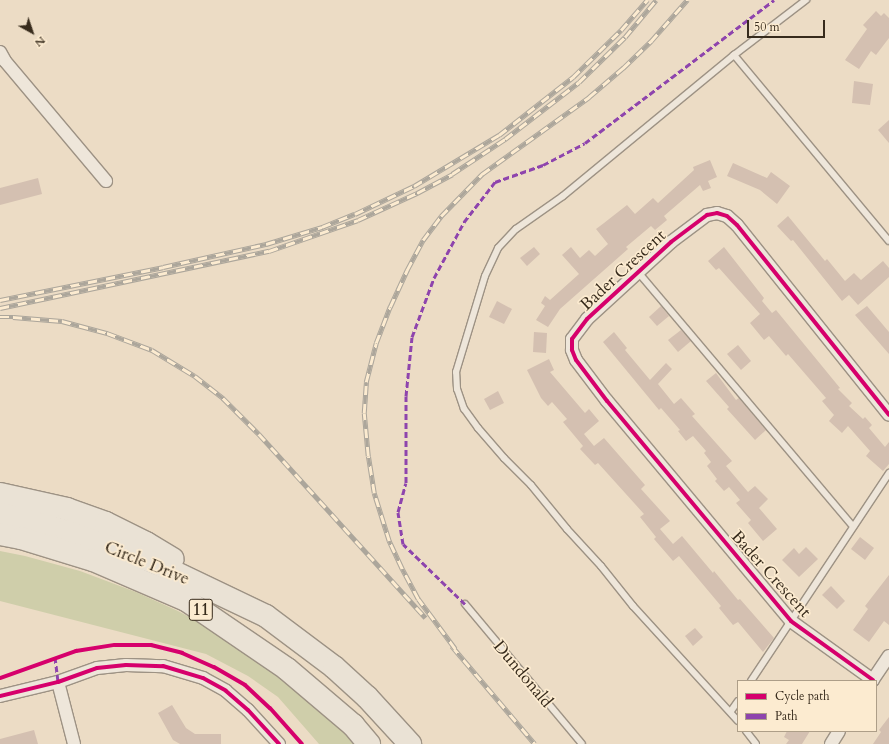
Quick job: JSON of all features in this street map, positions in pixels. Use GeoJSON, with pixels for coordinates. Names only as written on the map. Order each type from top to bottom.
{"type":"FeatureCollection","features":[{"type":"Feature","properties":{"kind":"highway"},"geometry":{"type":"LineString","coordinates":[[0,494],[67,509],[106,523],[146,543],[266,616]]}},
{"type":"Feature","properties":{"kind":"highway","name":"Circle Drive"},"geometry":{"type":"LineString","coordinates":[[0,514],[66,531],[153,562],[266,616],[334,667],[366,697],[410,744]]}},
{"type":"Feature","properties":{"kind":"highway","name":"Circle Drive"},"geometry":{"type":"LineString","coordinates":[[0,534],[21,538],[93,560],[186,600],[287,669],[347,720],[370,744]]}},
{"type":"Feature","properties":{"kind":"street"},"geometry":{"type":"LineString","coordinates":[[0,52],[5,61],[106,181]]}},
{"type":"Feature","properties":{"kind":"street","name":"Bader Crescent"},"geometry":{"type":"LineString","coordinates":[[872,680],[791,621],[607,401],[576,360],[572,350],[572,339],[587,319],[671,242],[707,215],[717,213],[727,216],[737,225],[889,415]]}},
{"type":"Feature","properties":{"kind":"street"},"geometry":{"type":"LineString","coordinates":[[872,680],[889,656]]}},
{"type":"Feature","properties":{"kind":"street"},"geometry":{"type":"LineString","coordinates":[[0,696],[58,682],[98,668],[126,665],[157,665],[181,670],[203,678],[226,691],[248,710],[279,744]]}},
{"type":"Feature","properties":{"kind":"street"},"geometry":{"type":"LineString","coordinates":[[58,682],[74,744]]}},
{"type":"Feature","properties":{"kind":"street"},"geometry":{"type":"LineString","coordinates":[[831,744],[838,732]]}},
{"type":"Feature","properties":{"kind":"lane"},"geometry":{"type":"LineString","coordinates":[[737,720],[633,606],[601,566],[567,530],[531,485],[504,458],[478,428],[464,409],[457,389],[456,372],[485,276],[498,248],[516,229],[563,196],[734,55],[806,0]]}},
{"type":"Feature","properties":{"kind":"lane"},"geometry":{"type":"LineString","coordinates":[[734,55],[889,241]]}},
{"type":"Feature","properties":{"kind":"lane"},"geometry":{"type":"LineString","coordinates":[[638,272],[853,526]]}},
{"type":"Feature","properties":{"kind":"lane"},"geometry":{"type":"LineString","coordinates":[[752,680],[889,473]]}},
{"type":"Feature","properties":{"kind":"lane","name":"Dundonald"},"geometry":{"type":"LineString","coordinates":[[465,604],[582,744]]}},
{"type":"Feature","properties":{"kind":"lane"},"geometry":{"type":"LineString","coordinates":[[731,712],[737,703]]}},
{"type":"Feature","properties":{"kind":"lane"},"geometry":{"type":"LineString","coordinates":[[747,732],[756,744]]}},
{"type":"Feature","properties":{"kind":"green space"},"geometry":{"type":"Polygon","coordinates":[[[0,551],[25,556],[80,571],[136,592],[178,611],[217,632],[288,682],[328,717],[355,744],[319,744],[278,697],[248,676],[206,654],[0,601],[0,551]]]}},
{"type":"Feature","properties":{"kind":"building"},"geometry":{"type":"Polygon","coordinates":[[[876,11],[881,16],[884,13],[889,18],[889,38],[876,55],[871,51],[859,69],[845,60],[867,29],[863,25],[876,11]]]}},
{"type":"Feature","properties":{"kind":"building"},"geometry":{"type":"Polygon","coordinates":[[[854,81],[873,84],[870,105],[852,103],[854,81]]]}},
{"type":"Feature","properties":{"kind":"building"},"geometry":{"type":"Polygon","coordinates":[[[889,120],[889,143],[878,130],[889,120]]]}},
{"type":"Feature","properties":{"kind":"building"},"geometry":{"type":"Polygon","coordinates":[[[710,160],[717,177],[708,181],[711,188],[703,191],[700,185],[664,216],[667,220],[655,230],[651,226],[626,247],[628,249],[560,309],[548,327],[536,320],[545,306],[541,303],[545,296],[550,300],[579,274],[562,255],[571,247],[580,258],[589,250],[595,256],[608,244],[596,229],[627,205],[635,214],[653,198],[658,203],[694,170],[693,167],[710,160]]]}},
{"type":"Feature","properties":{"kind":"building"},"geometry":{"type":"Polygon","coordinates":[[[733,163],[767,178],[771,172],[790,186],[777,204],[760,190],[727,176],[733,163]]]}},
{"type":"Feature","properties":{"kind":"building"},"geometry":{"type":"Polygon","coordinates":[[[38,178],[42,194],[0,205],[0,188],[38,178]]]}},
{"type":"Feature","properties":{"kind":"building"},"geometry":{"type":"Polygon","coordinates":[[[788,216],[825,261],[827,259],[845,281],[854,273],[861,280],[883,261],[889,268],[889,277],[858,305],[849,295],[842,301],[793,240],[791,241],[777,226],[788,216]]]}},
{"type":"Feature","properties":{"kind":"building"},"geometry":{"type":"Polygon","coordinates":[[[534,247],[540,254],[527,266],[520,258],[534,247]]]}},
{"type":"Feature","properties":{"kind":"building"},"geometry":{"type":"Polygon","coordinates":[[[724,247],[764,298],[762,301],[772,313],[776,310],[840,388],[838,389],[852,403],[849,406],[863,419],[865,417],[872,425],[869,428],[885,447],[889,442],[889,464],[883,471],[866,456],[870,451],[848,426],[842,433],[829,421],[834,415],[822,401],[826,398],[788,354],[786,356],[769,336],[764,340],[750,323],[760,314],[719,268],[716,270],[708,261],[724,247]]]}},
{"type":"Feature","properties":{"kind":"building"},"geometry":{"type":"Polygon","coordinates":[[[497,301],[512,309],[504,324],[489,317],[497,301]]]}},
{"type":"Feature","properties":{"kind":"building"},"geometry":{"type":"Polygon","coordinates":[[[661,306],[669,316],[657,326],[649,317],[661,306]]]}},
{"type":"Feature","properties":{"kind":"building"},"geometry":{"type":"Polygon","coordinates":[[[867,306],[889,332],[889,354],[855,315],[867,306]]]}},
{"type":"Feature","properties":{"kind":"building"},"geometry":{"type":"Polygon","coordinates":[[[681,330],[691,341],[678,352],[668,340],[681,330]]]}},
{"type":"Feature","properties":{"kind":"building"},"geometry":{"type":"Polygon","coordinates":[[[534,332],[547,333],[546,353],[533,352],[534,332]]]}},
{"type":"Feature","properties":{"kind":"building"},"geometry":{"type":"Polygon","coordinates":[[[614,332],[627,348],[625,350],[650,380],[666,363],[672,369],[658,384],[674,404],[681,398],[695,414],[692,416],[732,461],[726,466],[748,492],[755,486],[768,499],[759,508],[777,529],[763,541],[748,523],[751,520],[736,503],[740,500],[729,487],[724,491],[715,481],[717,479],[707,466],[711,462],[704,453],[706,451],[693,436],[686,441],[678,431],[680,430],[661,408],[659,410],[603,342],[614,332]]]}},
{"type":"Feature","properties":{"kind":"building"},"geometry":{"type":"Polygon","coordinates":[[[738,345],[751,361],[741,370],[727,354],[738,345]]]}},
{"type":"Feature","properties":{"kind":"building"},"geometry":{"type":"Polygon","coordinates":[[[549,359],[554,370],[550,372],[585,413],[589,409],[599,421],[584,434],[594,446],[604,438],[645,485],[641,489],[670,521],[660,529],[673,544],[682,536],[713,573],[714,571],[738,600],[740,599],[774,638],[763,652],[738,622],[733,625],[719,608],[721,606],[679,556],[673,561],[654,539],[656,537],[640,517],[644,514],[598,463],[595,465],[580,449],[583,446],[563,422],[567,419],[552,402],[548,406],[541,398],[527,370],[549,359]]]}},
{"type":"Feature","properties":{"kind":"building"},"geometry":{"type":"Polygon","coordinates":[[[716,373],[736,400],[739,398],[766,430],[755,440],[727,409],[729,407],[706,381],[716,373]]]}},
{"type":"Feature","properties":{"kind":"building"},"geometry":{"type":"Polygon","coordinates":[[[498,391],[504,403],[490,410],[484,399],[498,391]]]}},
{"type":"Feature","properties":{"kind":"building"},"geometry":{"type":"Polygon","coordinates":[[[860,537],[874,548],[865,560],[851,549],[860,537]]]}},
{"type":"Feature","properties":{"kind":"building"},"geometry":{"type":"Polygon","coordinates":[[[806,547],[818,559],[799,577],[782,560],[794,548],[799,554],[806,547]]]}},
{"type":"Feature","properties":{"kind":"building"},"geometry":{"type":"Polygon","coordinates":[[[889,575],[889,625],[884,621],[869,642],[853,630],[868,609],[865,606],[889,575]]]}},
{"type":"Feature","properties":{"kind":"building"},"geometry":{"type":"Polygon","coordinates":[[[831,586],[845,601],[837,609],[822,595],[831,586]]]}},
{"type":"Feature","properties":{"kind":"building"},"geometry":{"type":"Polygon","coordinates":[[[695,628],[703,637],[693,646],[685,636],[695,628]]]}},
{"type":"Feature","properties":{"kind":"building"},"geometry":{"type":"Polygon","coordinates":[[[172,705],[186,728],[195,734],[221,734],[221,744],[180,744],[173,740],[158,713],[172,705]]]}},
{"type":"Feature","properties":{"kind":"building"},"geometry":{"type":"Polygon","coordinates":[[[889,717],[889,744],[873,744],[881,732],[879,730],[889,717]]]}},
{"type":"Feature","properties":{"kind":"building"},"geometry":{"type":"Polygon","coordinates":[[[34,730],[38,744],[0,744],[0,739],[34,730]]]}},
{"type":"Feature","properties":{"kind":"building"},"geometry":{"type":"Polygon","coordinates":[[[786,732],[809,732],[802,744],[786,744],[789,740],[784,737],[786,732]]]}},
{"type":"Feature","properties":{"kind":"railway"},"geometry":{"type":"LineString","coordinates":[[0,300],[163,267],[266,244],[322,227],[355,214],[414,186],[499,135],[573,77],[621,30],[647,0]]}},
{"type":"Feature","properties":{"kind":"railway"},"geometry":{"type":"LineString","coordinates":[[0,308],[269,251],[358,220],[417,193],[452,174],[505,139],[579,82],[625,37],[656,0]]}},
{"type":"Feature","properties":{"kind":"railway"},"geometry":{"type":"LineString","coordinates":[[455,649],[418,599],[402,569],[389,541],[374,493],[368,456],[364,413],[366,382],[376,343],[407,270],[423,240],[441,216],[482,174],[589,97],[623,68],[651,41],[687,0]]}},
{"type":"Feature","properties":{"kind":"railway"},"geometry":{"type":"LineString","coordinates":[[0,317],[62,321],[107,333],[152,350],[195,376],[223,398],[259,434],[426,618]]}},
{"type":"Feature","properties":{"kind":"railway"},"geometry":{"type":"LineString","coordinates":[[452,646],[535,744]]}},
{"type":"Feature","properties":{"kind":"marked path"},"geometry":{"type":"LineString","coordinates":[[465,604],[403,544],[398,512],[406,483],[406,396],[412,337],[434,278],[464,222],[495,182],[543,165],[585,143],[774,0]]}},
{"type":"Feature","properties":{"kind":"marked path"},"geometry":{"type":"LineString","coordinates":[[55,657],[58,682]]}},
{"type":"Feature","properties":{"kind":"cycle path"},"geometry":{"type":"LineString","coordinates":[[873,680],[791,621],[607,401],[576,360],[572,350],[572,339],[587,319],[671,242],[707,215],[717,213],[727,216],[737,225],[889,415]]}},
{"type":"Feature","properties":{"kind":"cycle path"},"geometry":{"type":"LineString","coordinates":[[0,678],[76,651],[115,645],[151,645],[182,653],[214,667],[245,685],[270,708],[302,744]]}},
{"type":"Feature","properties":{"kind":"cycle path"},"geometry":{"type":"LineString","coordinates":[[0,696],[58,682],[97,668],[126,665],[163,666],[203,678],[226,691],[248,710],[279,744]]}}]}
